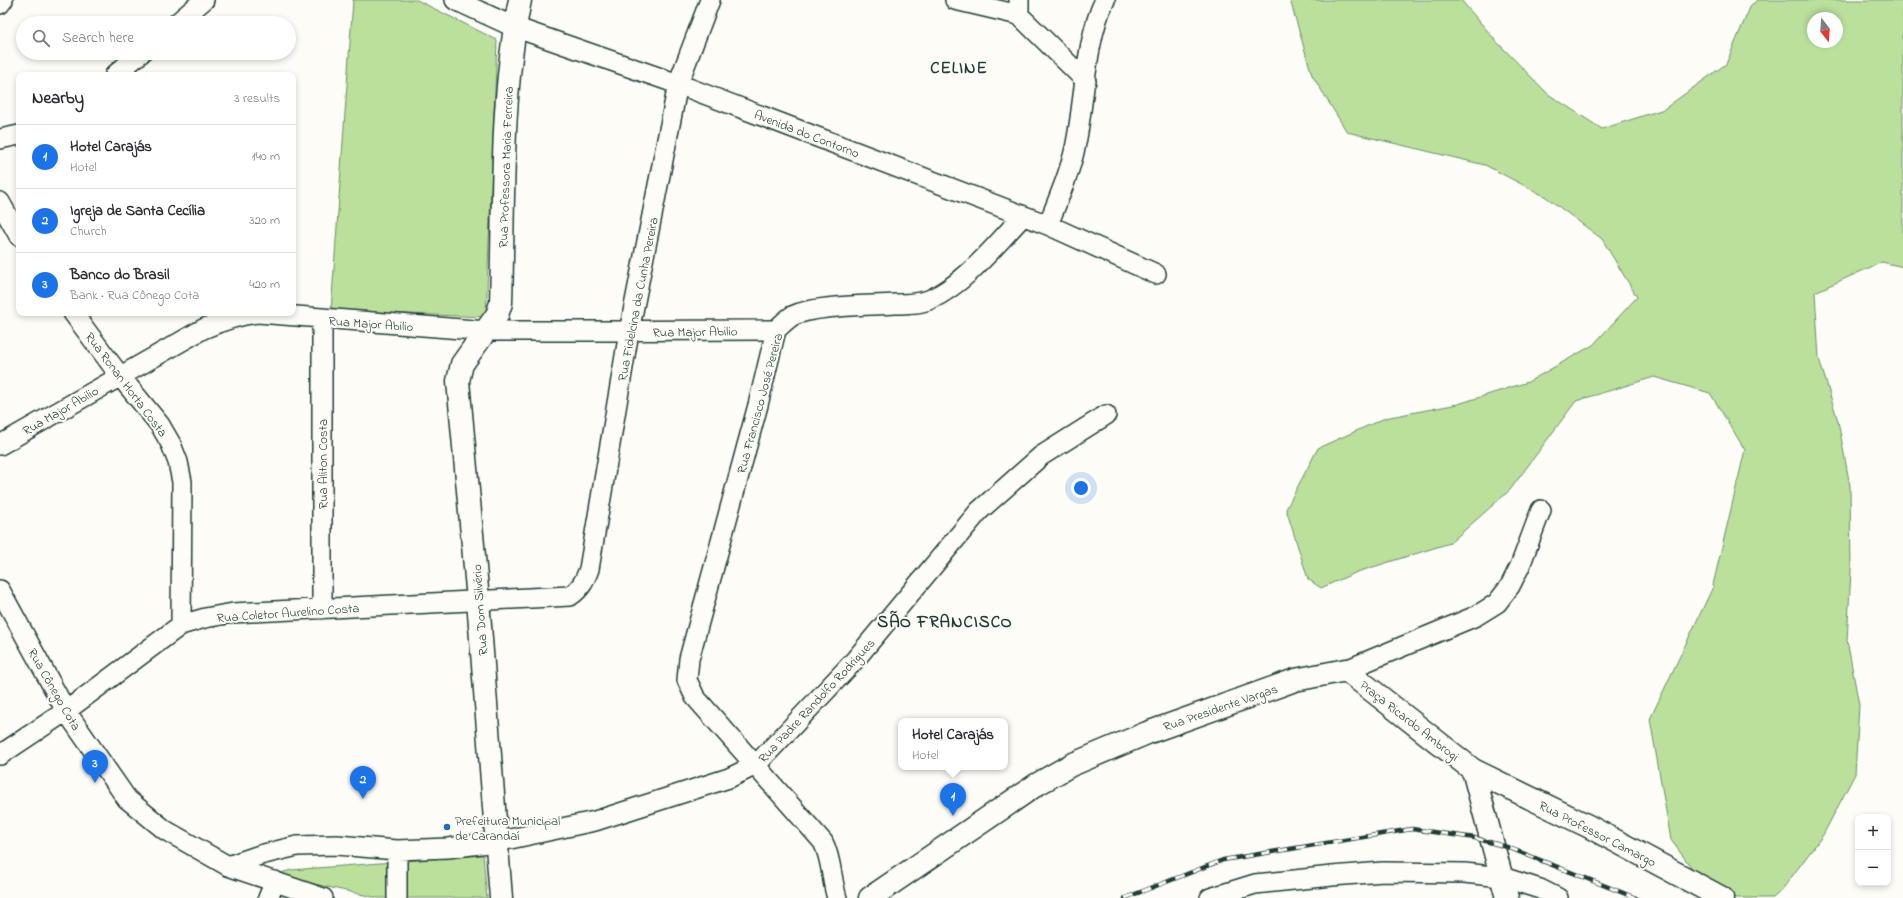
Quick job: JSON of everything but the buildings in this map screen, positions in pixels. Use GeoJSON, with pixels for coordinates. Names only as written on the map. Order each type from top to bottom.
{"type":"FeatureCollection","features":[{"type":"Feature","properties":{"kind":"street"},"geometry":{"type":"LineString","coordinates":[[0,4],[3,0]]}},
{"type":"Feature","properties":{"kind":"street"},"geometry":{"type":"LineString","coordinates":[[185,16],[204,0]]}},
{"type":"Feature","properties":{"kind":"street","name":"Avenida do Contorno"},"geometry":{"type":"LineString","coordinates":[[455,0],[514,27],[678,84],[1048,225],[1156,274]]}},
{"type":"Feature","properties":{"kind":"street","name":"Rua Professora Maria Ferreira"},"geometry":{"type":"LineString","coordinates":[[487,331],[497,315],[501,303],[507,98],[514,27],[520,0]]}},
{"type":"Feature","properties":{"kind":"street","name":"Rua Fidelcina da Cunha Pereira"},"geometry":{"type":"LineString","coordinates":[[570,596],[581,586],[589,569],[629,332],[678,84],[710,0]]}},
{"type":"Feature","properties":{"kind":"street"},"geometry":{"type":"LineString","coordinates":[[955,0],[1019,7],[1086,81]]}},
{"type":"Feature","properties":{"kind":"street"},"geometry":{"type":"LineString","coordinates":[[1048,225],[1071,165],[1077,139],[1094,36],[1105,0]]}},
{"type":"Feature","properties":{"kind":"street"},"geometry":{"type":"LineString","coordinates":[[119,72],[133,60]]}},
{"type":"Feature","properties":{"kind":"street"},"geometry":{"type":"LineString","coordinates":[[0,139],[16,136]]}},
{"type":"Feature","properties":{"kind":"street"},"geometry":{"type":"LineString","coordinates":[[0,202],[16,231]]}},
{"type":"Feature","properties":{"kind":"street","name":"Rua Francisco José Pereira"},"geometry":{"type":"LineString","coordinates":[[837,898],[830,874],[830,859],[823,842],[695,697],[687,680],[688,659],[754,421],[776,330],[785,321],[802,313],[828,309],[913,303],[930,300],[946,291],[970,270],[1023,216]]}},
{"type":"Feature","properties":{"kind":"street","name":"Rua Ronan Horta Costa"},"geometry":{"type":"LineString","coordinates":[[75,316],[120,376],[160,425],[171,444],[178,462],[182,482],[181,625]]}},
{"type":"Feature","properties":{"kind":"street","name":"Rua Major Abilio"},"geometry":{"type":"LineString","coordinates":[[0,445],[203,329],[225,319],[242,316]]}},
{"type":"Feature","properties":{"kind":"street","name":"Rua Major Abilio"},"geometry":{"type":"LineString","coordinates":[[290,316],[487,331],[629,332],[776,330]]}},
{"type":"Feature","properties":{"kind":"street","name":"Rua Aliton Costa"},"geometry":{"type":"LineString","coordinates":[[322,319],[322,609]]}},
{"type":"Feature","properties":{"kind":"street","name":"Rua Dom Silvério"},"geometry":{"type":"LineString","coordinates":[[487,331],[472,348],[462,364],[458,381],[478,600],[501,898]]}},
{"type":"Feature","properties":{"kind":"street","name":"Rua Padre Randolfo Rodrigues"},"geometry":{"type":"LineString","coordinates":[[228,866],[260,855],[297,846],[338,844],[397,850],[448,848],[496,842],[595,821],[729,778],[756,765],[854,661],[979,511],[1041,456],[1106,414]]}},
{"type":"Feature","properties":{"kind":"street","name":"Rua Presidente Vargas"},"geometry":{"type":"LineString","coordinates":[[870,898],[1036,785],[1071,765],[1147,733],[1295,680],[1346,670],[1476,616],[1497,603],[1510,586],[1520,566],[1541,510]]}},
{"type":"Feature","properties":{"kind":"street","name":"Rua Cônego Cota"},"geometry":{"type":"LineString","coordinates":[[0,590],[66,711],[127,799],[166,830],[272,890],[323,898]]}},
{"type":"Feature","properties":{"kind":"street","name":"Rua Coletor Aurelino Costa"},"geometry":{"type":"LineString","coordinates":[[0,755],[66,711],[181,625],[205,618],[233,613],[570,596]]}},
{"type":"Feature","properties":{"kind":"street","name":"Praça Ricardo Ambrogi"},"geometry":{"type":"LineString","coordinates":[[1346,670],[1473,770]]}},
{"type":"Feature","properties":{"kind":"street"},"geometry":{"type":"LineString","coordinates":[[1473,770],[1507,898]]}},
{"type":"Feature","properties":{"kind":"street","name":"Rua Professor Camargo"},"geometry":{"type":"LineString","coordinates":[[1473,770],[1588,826],[1722,898]]}},
{"type":"Feature","properties":{"kind":"street"},"geometry":{"type":"LineString","coordinates":[[397,850],[397,898]]}},
{"type":"Feature","properties":{"kind":"street"},"geometry":{"type":"LineString","coordinates":[[1210,898],[1256,884],[1332,876],[1391,872],[1464,873],[1502,877],[1540,889],[1558,898]]}},
{"type":"Feature","properties":{"kind":"green space"},"geometry":{"type":"Polygon","coordinates":[[[353,0],[417,0],[497,40],[486,317],[331,311],[353,0]]]}},
{"type":"Feature","properties":{"kind":"green space"},"geometry":{"type":"Polygon","coordinates":[[[1290,0],[1461,0],[1497,42],[1548,94],[1602,129],[1664,109],[1726,64],[1751,5],[1758,0],[1903,0],[1903,267],[1882,262],[1815,292],[1819,359],[1838,421],[1850,486],[1851,571],[1847,640],[1859,705],[1855,774],[1823,835],[1781,891],[1773,898],[1732,898],[1702,882],[1671,840],[1650,719],[1712,589],[1745,450],[1710,393],[1654,377],[1576,401],[1510,490],[1450,543],[1357,572],[1321,588],[1308,579],[1286,509],[1318,448],[1385,418],[1458,404],[1528,382],[1593,345],[1637,297],[1602,239],[1546,197],[1485,165],[1347,132],[1312,75],[1290,0]]]}},
{"type":"Feature","properties":{"kind":"green space"},"geometry":{"type":"Polygon","coordinates":[[[483,855],[487,898],[378,898],[273,875],[291,870],[483,855]]]}},
{"type":"Feature","properties":{"kind":"railway"},"geometry":{"type":"LineString","coordinates":[[1125,898],[1223,860],[1412,829],[1475,838],[1507,847],[1636,898]]}},
{"type":"Feature","properties":{"kind":"place","name":"Banco do Brasil"},"geometry":{"type":"Point","coordinates":[95,783]}},
{"type":"Feature","properties":{"kind":"place","name":"Igreja de Santa Cecília"},"geometry":{"type":"Point","coordinates":[363,799]}},
{"type":"Feature","properties":{"kind":"place","name":"Hotel Carajás"},"geometry":{"type":"Point","coordinates":[953,816]}},
{"type":"Feature","properties":{"kind":"place","name":"Prefeitura Municipal de Carandaí"},"geometry":{"type":"Point","coordinates":[447,827]}},
{"type":"Feature","properties":{"kind":"district","name":"CELINE"},"geometry":{"type":"Point","coordinates":[959,67]}},
{"type":"Feature","properties":{"kind":"district","name":"SÃO FRANCISCO"},"geometry":{"type":"Point","coordinates":[945,621]}}]}
